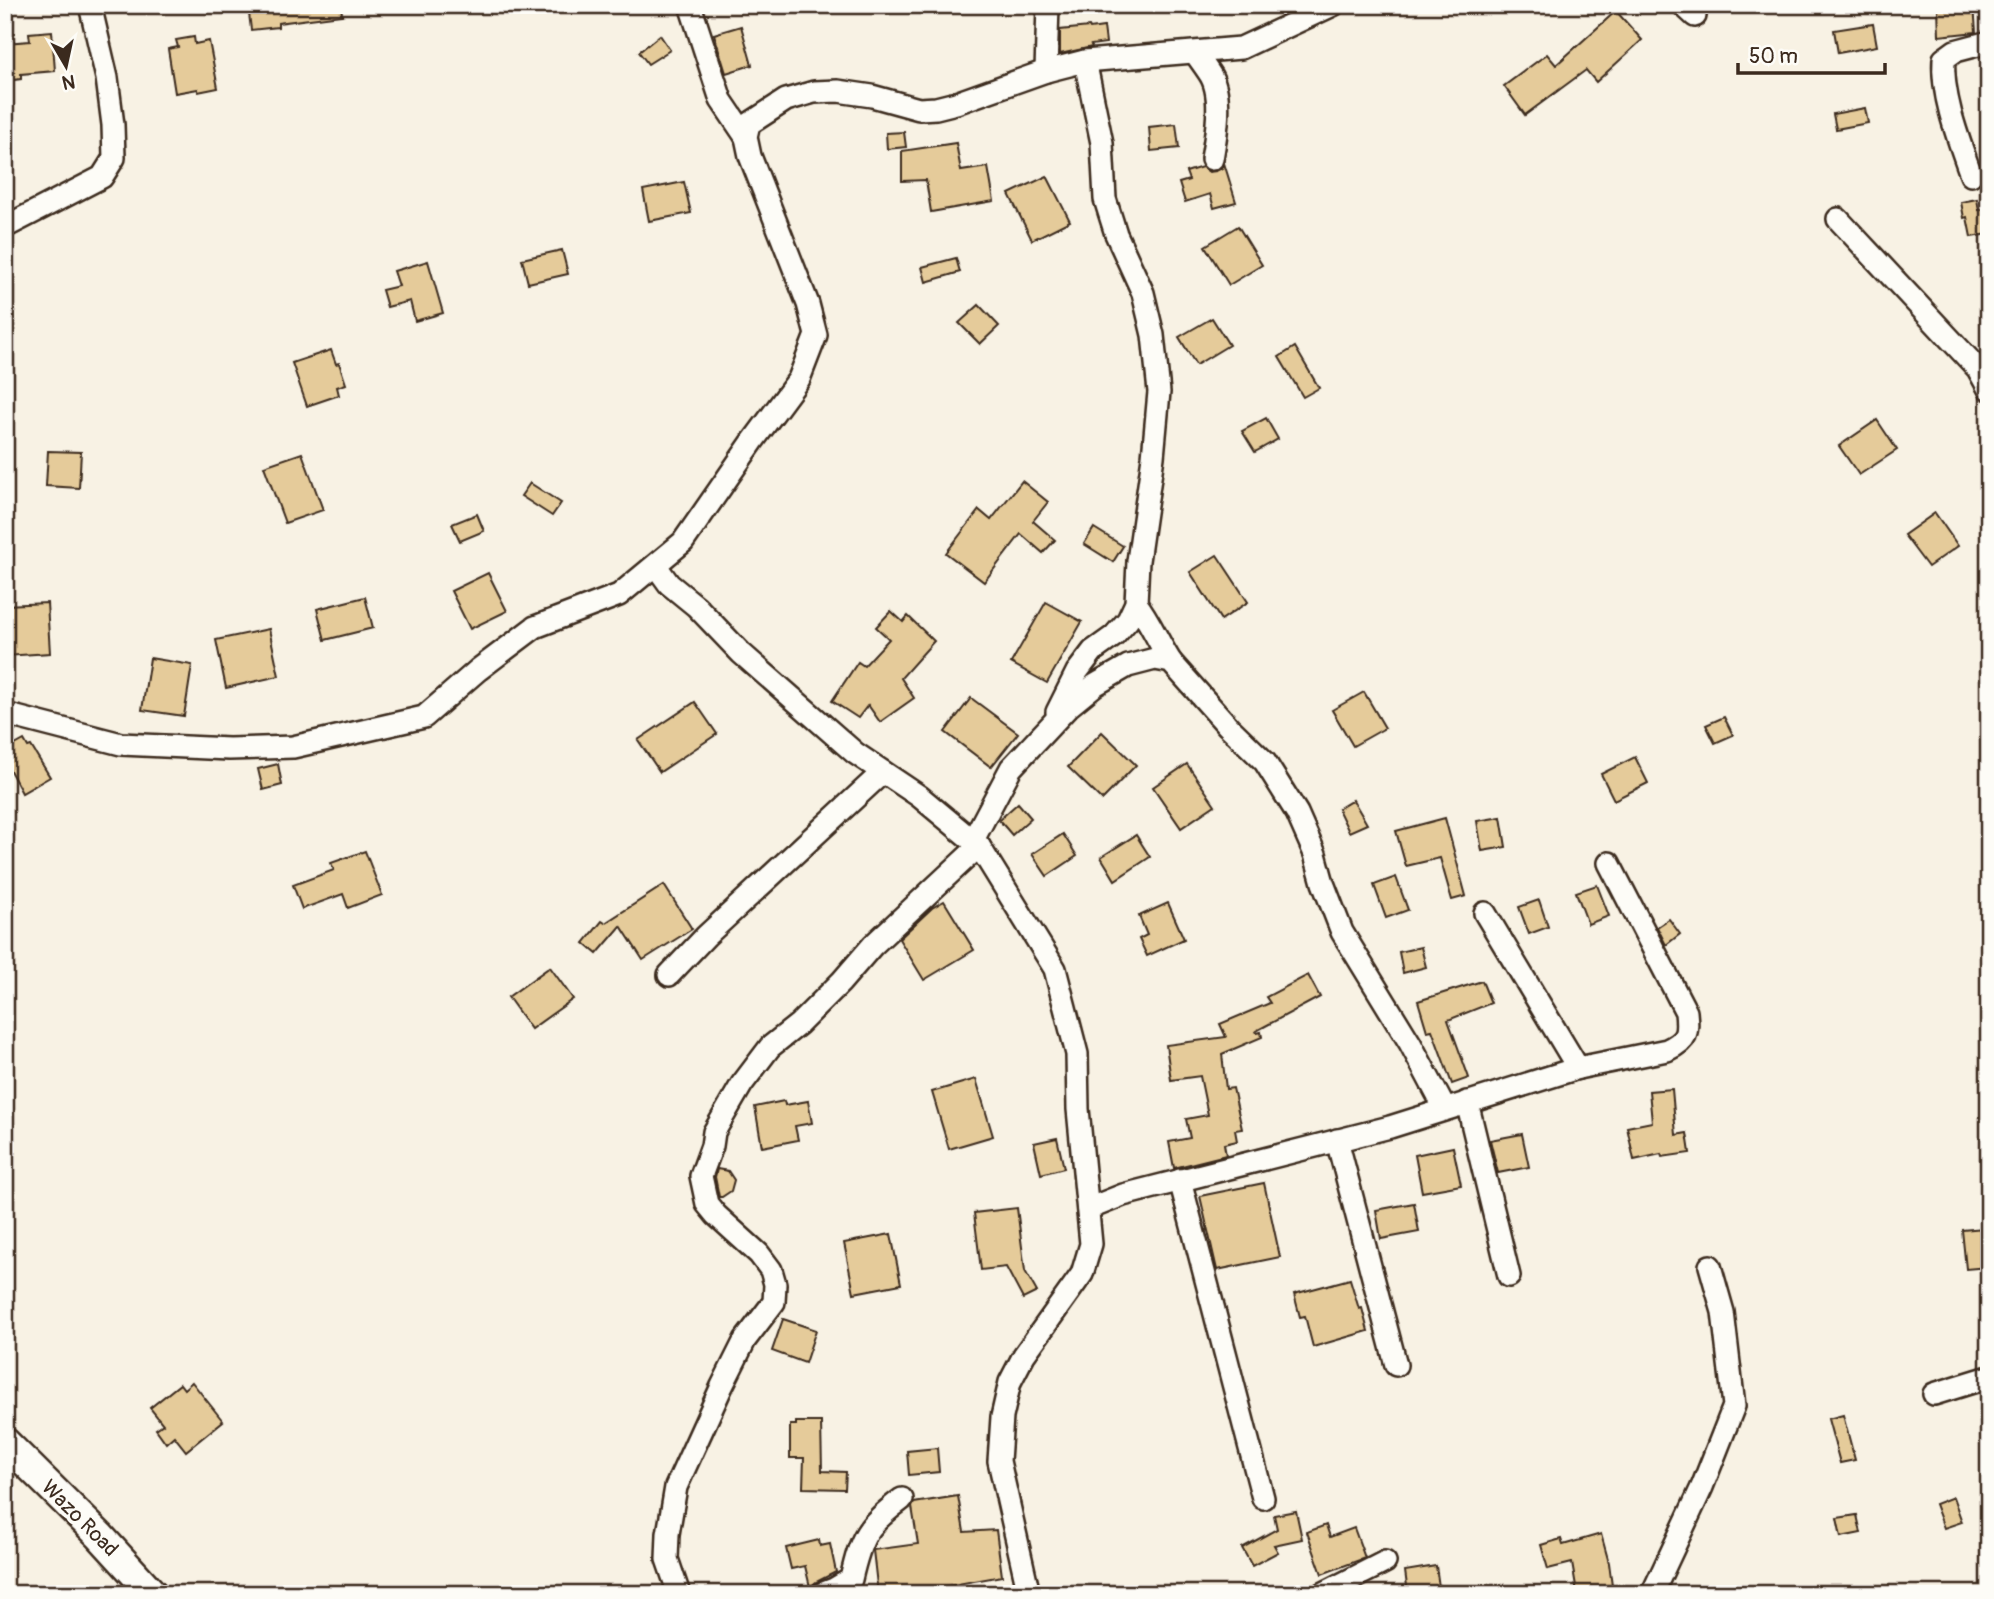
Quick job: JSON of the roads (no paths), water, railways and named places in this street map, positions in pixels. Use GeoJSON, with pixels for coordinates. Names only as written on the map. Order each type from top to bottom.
{"type":"FeatureCollection","features":[{"type":"Feature","properties":{"kind":"main road","name":"Wazo Road"},"geometry":{"type":"LineString","coordinates":[[5,1442],[100,1535],[151,1593]]}},
{"type":"Feature","properties":{"kind":"street"},"geometry":{"type":"LineString","coordinates":[[5,227],[102,177],[114,158],[107,78],[90,5]]}},
{"type":"Feature","properties":{"kind":"street"},"geometry":{"type":"LineString","coordinates":[[5,714],[121,744],[229,749],[293,747],[424,717],[478,670],[535,627],[619,595],[683,542],[799,379],[816,335],[808,303],[763,192],[746,137],[721,100],[690,5]]}},
{"type":"Feature","properties":{"kind":"street"},"geometry":{"type":"LineString","coordinates":[[1046,71],[1048,5]]}},
{"type":"Feature","properties":{"kind":"street"},"geometry":{"type":"LineString","coordinates":[[746,137],[749,124],[786,100],[814,92],[861,94],[919,109],[936,108],[1046,71],[1085,61],[1241,48],[1298,14],[1333,5]]}},
{"type":"Feature","properties":{"kind":"street"},"geometry":{"type":"LineString","coordinates":[[1971,175],[1955,128],[1943,72],[1944,58],[1955,51],[1989,42]]}},
{"type":"Feature","properties":{"kind":"street"},"geometry":{"type":"LineString","coordinates":[[1195,53],[1213,78],[1217,130],[1212,159]]}},
{"type":"Feature","properties":{"kind":"street"},"geometry":{"type":"LineString","coordinates":[[1052,725],[1077,672],[1093,651],[1114,636],[1128,620],[1136,603],[1138,561],[1159,392],[1157,362],[1143,293],[1116,234],[1105,199],[1102,143],[1085,61]]}},
{"type":"Feature","properties":{"kind":"street"},"geometry":{"type":"LineString","coordinates":[[1838,219],[1978,369],[1989,389]]}},
{"type":"Feature","properties":{"kind":"street"},"geometry":{"type":"LineString","coordinates":[[656,566],[669,584],[696,606],[741,653],[855,753],[919,796],[976,843],[1055,969],[1077,1054],[1078,1109],[1091,1244],[1082,1275],[1024,1355],[1010,1382],[1002,1417],[999,1461],[1029,1594]]}},
{"type":"Feature","properties":{"kind":"street"},"geometry":{"type":"LineString","coordinates":[[1136,603],[1147,617],[1156,640],[1171,662],[1228,726],[1265,762],[1297,813],[1342,932],[1410,1043],[1445,1109]]}},
{"type":"Feature","properties":{"kind":"street"},"geometry":{"type":"LineString","coordinates":[[680,1594],[667,1559],[668,1534],[676,1487],[733,1363],[745,1340],[774,1302],[775,1294],[774,1276],[760,1254],[746,1244],[707,1204],[701,1176],[715,1132],[742,1084],[770,1047],[799,1024],[873,945],[976,843],[1011,768],[1068,708],[1095,685],[1128,666],[1155,659],[1171,662]]}},
{"type":"Feature","properties":{"kind":"street"},"geometry":{"type":"LineString","coordinates":[[669,975],[706,936],[883,772]]}},
{"type":"Feature","properties":{"kind":"street"},"geometry":{"type":"LineString","coordinates":[[1088,1209],[1122,1195],[1390,1127],[1578,1068],[1667,1050],[1679,1045],[1688,1031],[1686,1012],[1609,863]]}},
{"type":"Feature","properties":{"kind":"street"},"geometry":{"type":"LineString","coordinates":[[1485,913],[1578,1068]]}},
{"type":"Feature","properties":{"kind":"street"},"geometry":{"type":"LineString","coordinates":[[1467,1102],[1509,1276]]}},
{"type":"Feature","properties":{"kind":"street"},"geometry":{"type":"LineString","coordinates":[[1337,1140],[1396,1365]]}},
{"type":"Feature","properties":{"kind":"street"},"geometry":{"type":"LineString","coordinates":[[1180,1180],[1263,1498]]}},
{"type":"Feature","properties":{"kind":"street"},"geometry":{"type":"LineString","coordinates":[[1652,1594],[1702,1487],[1734,1405],[1723,1312],[1710,1266]]}},
{"type":"Feature","properties":{"kind":"street"},"geometry":{"type":"LineString","coordinates":[[1934,1394],[1989,1377]]}},
{"type":"Feature","properties":{"kind":"street"},"geometry":{"type":"LineString","coordinates":[[821,1594],[851,1579],[863,1536],[880,1515],[902,1499]]}},
{"type":"Feature","properties":{"kind":"street"},"geometry":{"type":"LineString","coordinates":[[1322,1594],[1385,1562]]}}]}
